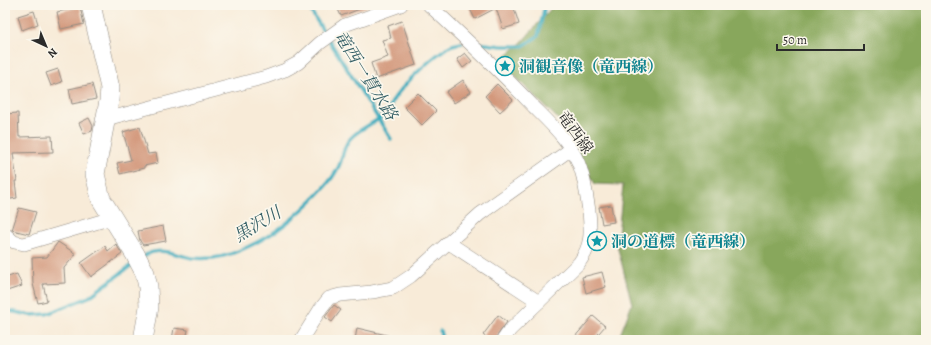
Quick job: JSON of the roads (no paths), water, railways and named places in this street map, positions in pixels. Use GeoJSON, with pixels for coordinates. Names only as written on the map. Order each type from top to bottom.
{"type":"FeatureCollection","features":[{"type":"Feature","properties":{"kind":"street"},"geometry":{"type":"LineString","coordinates":[[92,5],[110,88],[106,119],[95,174],[101,199],[139,260],[148,287],[149,307],[143,340]]}},
{"type":"Feature","properties":{"kind":"street"},"geometry":{"type":"LineString","coordinates":[[106,119],[266,77],[285,70],[298,63],[320,43],[345,25],[401,5]]}},
{"type":"Feature","properties":{"kind":"street","name":"竜西線"},"geometry":{"type":"LineString","coordinates":[[429,5],[504,75],[560,135],[581,169],[588,204],[590,240],[586,254],[579,263],[510,330],[503,340]]}},
{"type":"Feature","properties":{"kind":"street"},"geometry":{"type":"LineString","coordinates":[[301,340],[321,308],[330,298],[340,294],[372,292],[393,288],[411,276],[480,214],[570,149]]}},
{"type":"Feature","properties":{"kind":"street"},"geometry":{"type":"LineString","coordinates":[[5,234],[14,242],[24,244],[112,218]]}},
{"type":"Feature","properties":{"kind":"street"},"geometry":{"type":"LineString","coordinates":[[449,243],[539,302]]}},
{"type":"Feature","properties":{"kind":"waterway","name":"竜西一貫水路"},"geometry":{"type":"LineString","coordinates":[[307,5],[391,139]]}},
{"type":"Feature","properties":{"kind":"waterway","name":"黒沢川"},"geometry":{"type":"LineString","coordinates":[[477,43],[502,46],[523,46],[538,36],[545,5]]}},
{"type":"Feature","properties":{"kind":"waterway","name":"黒沢川"},"geometry":{"type":"LineString","coordinates":[[143,257],[149,253],[161,251],[186,257],[213,258],[234,253],[267,237],[286,224],[318,194],[334,175],[340,164],[347,143],[353,136],[378,120],[389,110],[394,99],[413,76],[443,50],[454,44],[462,43]]}},
{"type":"Feature","properties":{"kind":"waterway","name":"黒沢川"},"geometry":{"type":"LineString","coordinates":[[5,310],[30,315],[47,314],[89,297],[133,264]]}},
{"type":"Feature","properties":{"kind":"waterway","name":"竜西一貫水路"},"geometry":{"type":"LineString","coordinates":[[440,331],[442,340]]}},
{"type":"Feature","properties":{"kind":"place","name":"洞観音像（竜西線）"},"geometry":{"type":"Point","coordinates":[505,66]}},
{"type":"Feature","properties":{"kind":"place","name":"洞の道標（竜西線）"},"geometry":{"type":"Point","coordinates":[597,241]}}]}
